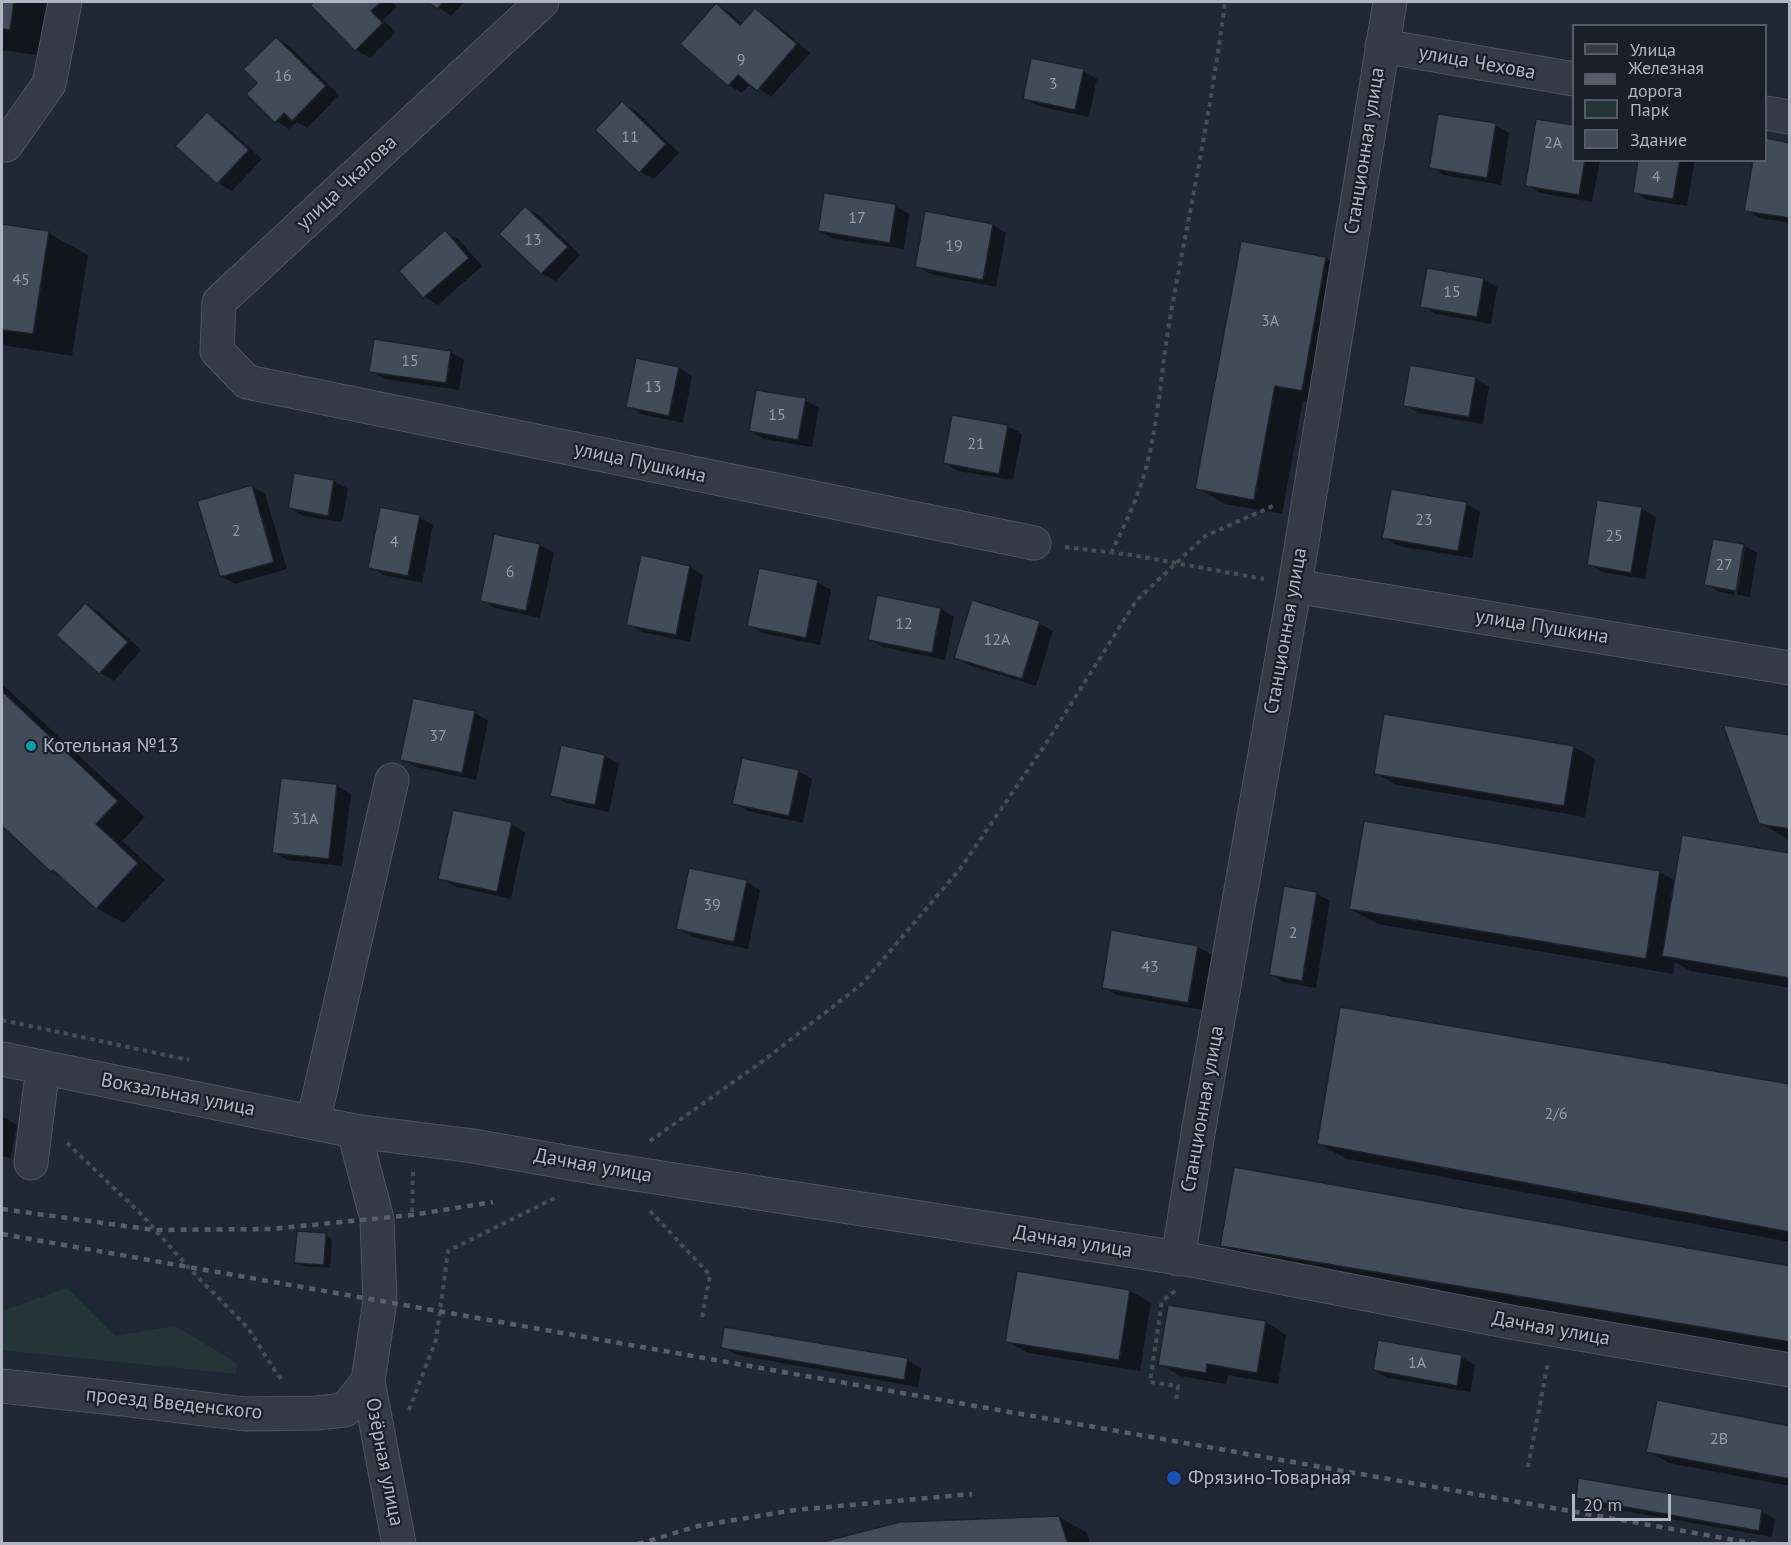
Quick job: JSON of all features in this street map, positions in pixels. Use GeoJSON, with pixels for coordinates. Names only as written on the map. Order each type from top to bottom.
{"type":"FeatureCollection","features":[{"type":"Feature","properties":{"kind":"street"},"geometry":{"type":"LineString","coordinates":[[2,144],[6,145],[49,84],[65,2]]}},
{"type":"Feature","properties":{"kind":"street","name":"улица Чкалова"},"geometry":{"type":"LineString","coordinates":[[247,382],[217,351],[219,302],[542,2]]}},
{"type":"Feature","properties":{"kind":"street","name":"Станционная улица"},"geometry":{"type":"LineString","coordinates":[[1185,1259],[1199,1127],[1295,585],[1390,2]]}},
{"type":"Feature","properties":{"kind":"street","name":"улица Чехова"},"geometry":{"type":"LineString","coordinates":[[1382,46],[1572,80]]}},
{"type":"Feature","properties":{"kind":"street"},"geometry":{"type":"LineString","coordinates":[[1767,113],[1790,117]]}},
{"type":"Feature","properties":{"kind":"street","name":"улица Пушкина"},"geometry":{"type":"LineString","coordinates":[[247,382],[1034,543]]}},
{"type":"Feature","properties":{"kind":"street","name":"улица Пушкина"},"geometry":{"type":"LineString","coordinates":[[1295,585],[1790,668]]}},
{"type":"Feature","properties":{"kind":"street"},"geometry":{"type":"LineString","coordinates":[[314,1122],[392,780]]}},
{"type":"Feature","properties":{"kind":"street","name":"Вокзальная улица"},"geometry":{"type":"LineString","coordinates":[[2,1059],[354,1131]]}},
{"type":"Feature","properties":{"kind":"street"},"geometry":{"type":"LineString","coordinates":[[31,1163],[43,1067]]}},
{"type":"Feature","properties":{"kind":"street"},"geometry":{"type":"LineString","coordinates":[[354,1131],[377,1219],[380,1301],[368,1382]]}},
{"type":"Feature","properties":{"kind":"street","name":"Дачная улица"},"geometry":{"type":"LineString","coordinates":[[354,1131],[544,1157],[610,1170],[1185,1259],[1555,1329],[1790,1370]]}},
{"type":"Feature","properties":{"kind":"street","name":"проезд Введенского"},"geometry":{"type":"LineString","coordinates":[[2,1386],[245,1414],[316,1413],[345,1410],[368,1382]]}},
{"type":"Feature","properties":{"kind":"street","name":"Озёрная улица"},"geometry":{"type":"LineString","coordinates":[[368,1382],[399,1544]]}},
{"type":"Feature","properties":{"kind":"path"},"geometry":{"type":"LineString","coordinates":[[1111,553],[1134,504],[1147,465],[1160,399],[1171,314],[1210,108],[1225,2]]}},
{"type":"Feature","properties":{"kind":"path"},"geometry":{"type":"LineString","coordinates":[[610,1170],[763,1061],[862,984],[960,869],[1047,742],[1136,602],[1205,536],[1310,489]]}},
{"type":"Feature","properties":{"kind":"path"},"geometry":{"type":"LineString","coordinates":[[1034,543],[1177,563],[1295,585]]}},
{"type":"Feature","properties":{"kind":"path"},"geometry":{"type":"LineString","coordinates":[[36,1113],[140,1213],[189,1268],[248,1328],[277,1374],[316,1413]]}},
{"type":"Feature","properties":{"kind":"path"},"geometry":{"type":"LineString","coordinates":[[412,1215],[411,1193],[415,1139]]}},
{"type":"Feature","properties":{"kind":"path"},"geometry":{"type":"LineString","coordinates":[[383,1455],[405,1420],[436,1340],[448,1251],[559,1195]]}},
{"type":"Feature","properties":{"kind":"path"},"geometry":{"type":"LineString","coordinates":[[648,1210],[710,1275],[702,1318]]}},
{"type":"Feature","properties":{"kind":"path"},"geometry":{"type":"LineString","coordinates":[[1176,1402],[1178,1386],[1150,1382],[1162,1301],[1178,1290],[1185,1259]]}},
{"type":"Feature","properties":{"kind":"path"},"geometry":{"type":"LineString","coordinates":[[1528,1467],[1555,1329]]}},
{"type":"Feature","properties":{"kind":"green space"},"geometry":{"type":"Polygon","coordinates":[[[67,1288],[115,1336],[175,1326],[237,1363],[236,1374],[2,1350],[2,1311],[67,1288]]]}},
{"type":"Feature","properties":{"kind":"building"},"geometry":{"type":"Polygon","coordinates":[[[2,2],[14,2],[10,30],[2,29],[2,2]]]}},
{"type":"Feature","properties":{"kind":"building"},"geometry":{"type":"Polygon","coordinates":[[[314,2],[381,2],[371,11],[383,23],[355,51],[310,5],[314,2]]]}},
{"type":"Feature","properties":{"kind":"building"},"geometry":{"type":"Polygon","coordinates":[[[428,2],[443,2],[437,9],[428,2]]]}},
{"type":"Feature","properties":{"kind":"building"},"geometry":{"type":"Polygon","coordinates":[[[716,3],[740,25],[755,8],[797,44],[757,91],[738,75],[728,86],[680,44],[716,3]]]}},
{"type":"Feature","properties":{"kind":"building"},"geometry":{"type":"Polygon","coordinates":[[[276,37],[326,86],[292,121],[284,113],[275,123],[246,94],[257,83],[243,69],[276,37]]]}},
{"type":"Feature","properties":{"kind":"building"},"geometry":{"type":"Polygon","coordinates":[[[1031,58],[1084,69],[1075,110],[1023,99],[1031,58]]]}},
{"type":"Feature","properties":{"kind":"building"},"geometry":{"type":"Polygon","coordinates":[[[622,101],[666,144],[639,173],[595,130],[622,101]]]}},
{"type":"Feature","properties":{"kind":"building"},"geometry":{"type":"Polygon","coordinates":[[[207,112],[249,150],[217,184],[175,146],[207,112]]]}},
{"type":"Feature","properties":{"kind":"building"},"geometry":{"type":"Polygon","coordinates":[[[1438,114],[1496,123],[1487,178],[1429,168],[1438,114]]]}},
{"type":"Feature","properties":{"kind":"building"},"geometry":{"type":"Polygon","coordinates":[[[1536,119],[1572,125],[1572,162],[1585,162],[1579,195],[1525,186],[1536,119]]]}},
{"type":"Feature","properties":{"kind":"building"},"geometry":{"type":"Polygon","coordinates":[[[1767,138],[1790,143],[1790,218],[1744,211],[1753,162],[1767,162],[1767,138]]]}},
{"type":"Feature","properties":{"kind":"building"},"geometry":{"type":"Polygon","coordinates":[[[1638,162],[1680,162],[1673,199],[1633,193],[1638,162]]]}},
{"type":"Feature","properties":{"kind":"building"},"geometry":{"type":"Polygon","coordinates":[[[824,193],[896,204],[890,243],[818,231],[824,193]]]}},
{"type":"Feature","properties":{"kind":"building"},"geometry":{"type":"Polygon","coordinates":[[[525,206],[568,247],[541,274],[499,234],[525,206]]]}},
{"type":"Feature","properties":{"kind":"building"},"geometry":{"type":"Polygon","coordinates":[[[925,211],[993,224],[983,280],[915,267],[925,211]]]}},
{"type":"Feature","properties":{"kind":"building"},"geometry":{"type":"Polygon","coordinates":[[[2,224],[49,231],[33,334],[2,330],[2,224]]]}},
{"type":"Feature","properties":{"kind":"building"},"geometry":{"type":"Polygon","coordinates":[[[445,230],[469,258],[423,298],[399,271],[445,230]]]}},
{"type":"Feature","properties":{"kind":"building"},"geometry":{"type":"Polygon","coordinates":[[[1241,241],[1326,257],[1302,391],[1275,386],[1254,500],[1195,489],[1241,241]]]}},
{"type":"Feature","properties":{"kind":"building"},"geometry":{"type":"Polygon","coordinates":[[[1427,268],[1484,278],[1477,317],[1420,307],[1427,268]]]}},
{"type":"Feature","properties":{"kind":"building"},"geometry":{"type":"Polygon","coordinates":[[[374,339],[451,351],[446,383],[369,372],[374,339]]]}},
{"type":"Feature","properties":{"kind":"building"},"geometry":{"type":"Polygon","coordinates":[[[636,358],[679,367],[669,416],[626,407],[636,358]]]}},
{"type":"Feature","properties":{"kind":"building"},"geometry":{"type":"Polygon","coordinates":[[[1410,365],[1476,377],[1469,417],[1403,406],[1410,365]]]}},
{"type":"Feature","properties":{"kind":"building"},"geometry":{"type":"Polygon","coordinates":[[[756,390],[806,398],[798,440],[749,431],[756,390]]]}},
{"type":"Feature","properties":{"kind":"building"},"geometry":{"type":"Polygon","coordinates":[[[952,415],[1008,425],[999,474],[943,463],[952,415]]]}},
{"type":"Feature","properties":{"kind":"building"},"geometry":{"type":"Polygon","coordinates":[[[294,473],[334,480],[328,516],[288,508],[294,473]]]}},
{"type":"Feature","properties":{"kind":"building"},"geometry":{"type":"Polygon","coordinates":[[[252,485],[274,562],[220,577],[197,501],[252,485]]]}},
{"type":"Feature","properties":{"kind":"building"},"geometry":{"type":"Polygon","coordinates":[[[1391,489],[1467,502],[1458,551],[1382,538],[1391,489]]]}},
{"type":"Feature","properties":{"kind":"building"},"geometry":{"type":"Polygon","coordinates":[[[1597,500],[1642,507],[1631,573],[1587,565],[1597,500]]]}},
{"type":"Feature","properties":{"kind":"building"},"geometry":{"type":"Polygon","coordinates":[[[380,507],[420,515],[408,576],[368,568],[380,507]]]}},
{"type":"Feature","properties":{"kind":"building"},"geometry":{"type":"Polygon","coordinates":[[[494,534],[540,544],[526,611],[480,601],[494,534]]]}},
{"type":"Feature","properties":{"kind":"building"},"geometry":{"type":"Polygon","coordinates":[[[1713,539],[1744,544],[1736,591],[1704,585],[1713,539]]]}},
{"type":"Feature","properties":{"kind":"building"},"geometry":{"type":"Polygon","coordinates":[[[641,555],[690,566],[676,635],[626,625],[641,555]]]}},
{"type":"Feature","properties":{"kind":"building"},"geometry":{"type":"Polygon","coordinates":[[[759,568],[818,580],[806,638],[747,626],[759,568]]]}},
{"type":"Feature","properties":{"kind":"building"},"geometry":{"type":"Polygon","coordinates":[[[877,595],[941,608],[932,653],[868,640],[877,595]]]}},
{"type":"Feature","properties":{"kind":"building"},"geometry":{"type":"Polygon","coordinates":[[[972,600],[1040,621],[1022,679],[954,658],[972,600]]]}},
{"type":"Feature","properties":{"kind":"building"},"geometry":{"type":"Polygon","coordinates":[[[85,603],[128,642],[99,674],[56,635],[85,603]]]}},
{"type":"Feature","properties":{"kind":"building","name":"Котельная №13"},"geometry":{"type":"Polygon","coordinates":[[[2,691],[118,801],[96,824],[138,863],[96,909],[53,870],[51,872],[2,826],[2,691]]]}},
{"type":"Feature","properties":{"kind":"building"},"geometry":{"type":"Polygon","coordinates":[[[413,698],[475,711],[462,773],[400,760],[413,698]]]}},
{"type":"Feature","properties":{"kind":"building"},"geometry":{"type":"Polygon","coordinates":[[[1384,714],[1574,746],[1564,806],[1374,774],[1384,714]]]}},
{"type":"Feature","properties":{"kind":"building"},"geometry":{"type":"Polygon","coordinates":[[[1723,725],[1790,735],[1790,829],[1759,824],[1723,725]]]}},
{"type":"Feature","properties":{"kind":"building"},"geometry":{"type":"Polygon","coordinates":[[[561,745],[605,755],[595,805],[550,796],[561,745]]]}},
{"type":"Feature","properties":{"kind":"building"},"geometry":{"type":"Polygon","coordinates":[[[742,758],[799,770],[789,816],[732,804],[742,758]]]}},
{"type":"Feature","properties":{"kind":"building"},"geometry":{"type":"Polygon","coordinates":[[[281,778],[337,784],[329,859],[272,853],[281,778]]]}},
{"type":"Feature","properties":{"kind":"building"},"geometry":{"type":"Polygon","coordinates":[[[453,810],[512,822],[497,892],[438,879],[453,810]]]}},
{"type":"Feature","properties":{"kind":"building"},"geometry":{"type":"Polygon","coordinates":[[[1364,821],[1660,871],[1646,959],[1349,909],[1364,821]]]}},
{"type":"Feature","properties":{"kind":"building"},"geometry":{"type":"Polygon","coordinates":[[[1682,835],[1790,853],[1790,978],[1662,956],[1682,835]]]}},
{"type":"Feature","properties":{"kind":"building"},"geometry":{"type":"Polygon","coordinates":[[[689,868],[747,880],[734,942],[676,929],[689,868]]]}},
{"type":"Feature","properties":{"kind":"building"},"geometry":{"type":"Polygon","coordinates":[[[1284,886],[1317,892],[1302,981],[1269,975],[1284,886]]]}},
{"type":"Feature","properties":{"kind":"building"},"geometry":{"type":"Polygon","coordinates":[[[1111,930],[1198,946],[1188,1003],[1102,988],[1111,930]]]}},
{"type":"Feature","properties":{"kind":"building"},"geometry":{"type":"Polygon","coordinates":[[[1340,1007],[1790,1084],[1790,1232],[1317,1144],[1340,1007]]]}},
{"type":"Feature","properties":{"kind":"building"},"geometry":{"type":"Polygon","coordinates":[[[1234,1167],[1790,1266],[1790,1342],[1220,1246],[1234,1167]]]}},
{"type":"Feature","properties":{"kind":"building"},"geometry":{"type":"Polygon","coordinates":[[[297,1231],[326,1233],[324,1265],[294,1263],[297,1231]]]}},
{"type":"Feature","properties":{"kind":"building"},"geometry":{"type":"Polygon","coordinates":[[[1017,1271],[1130,1290],[1119,1360],[1005,1342],[1017,1271]]]}},
{"type":"Feature","properties":{"kind":"building"},"geometry":{"type":"Polygon","coordinates":[[[1168,1305],[1266,1321],[1257,1373],[1207,1364],[1206,1373],[1158,1365],[1168,1305]]]}},
{"type":"Feature","properties":{"kind":"building"},"geometry":{"type":"Polygon","coordinates":[[[724,1327],[908,1358],[904,1380],[721,1348],[724,1327]]]}},
{"type":"Feature","properties":{"kind":"building"},"geometry":{"type":"Polygon","coordinates":[[[1378,1340],[1462,1355],[1457,1386],[1373,1370],[1378,1340]]]}},
{"type":"Feature","properties":{"kind":"building"},"geometry":{"type":"Polygon","coordinates":[[[1657,1400],[1790,1426],[1790,1479],[1646,1452],[1657,1400]]]}},
{"type":"Feature","properties":{"kind":"building"},"geometry":{"type":"Polygon","coordinates":[[[1578,1478],[1762,1509],[1759,1531],[1576,1498],[1578,1478]]]}},
{"type":"Feature","properties":{"kind":"building"},"geometry":{"type":"Polygon","coordinates":[[[1059,1516],[1068,1544],[814,1544],[900,1522],[1059,1516]]]}},
{"type":"Feature","properties":{"kind":"railway"},"geometry":{"type":"LineString","coordinates":[[2,1209],[154,1230],[271,1229],[412,1215],[493,1202]]}},
{"type":"Feature","properties":{"kind":"railway"},"geometry":{"type":"LineString","coordinates":[[2,1234],[1757,1544]]}},
{"type":"Feature","properties":{"kind":"railway"},"geometry":{"type":"LineString","coordinates":[[638,1544],[698,1526],[795,1510],[972,1494]]}},
{"type":"Feature","properties":{"kind":"place","name":"Котельная №13"},"geometry":{"type":"Point","coordinates":[31,746]}},
{"type":"Feature","properties":{"kind":"place","name":"Фрязино-Товарная"},"geometry":{"type":"Point","coordinates":[1174,1478]}}]}
